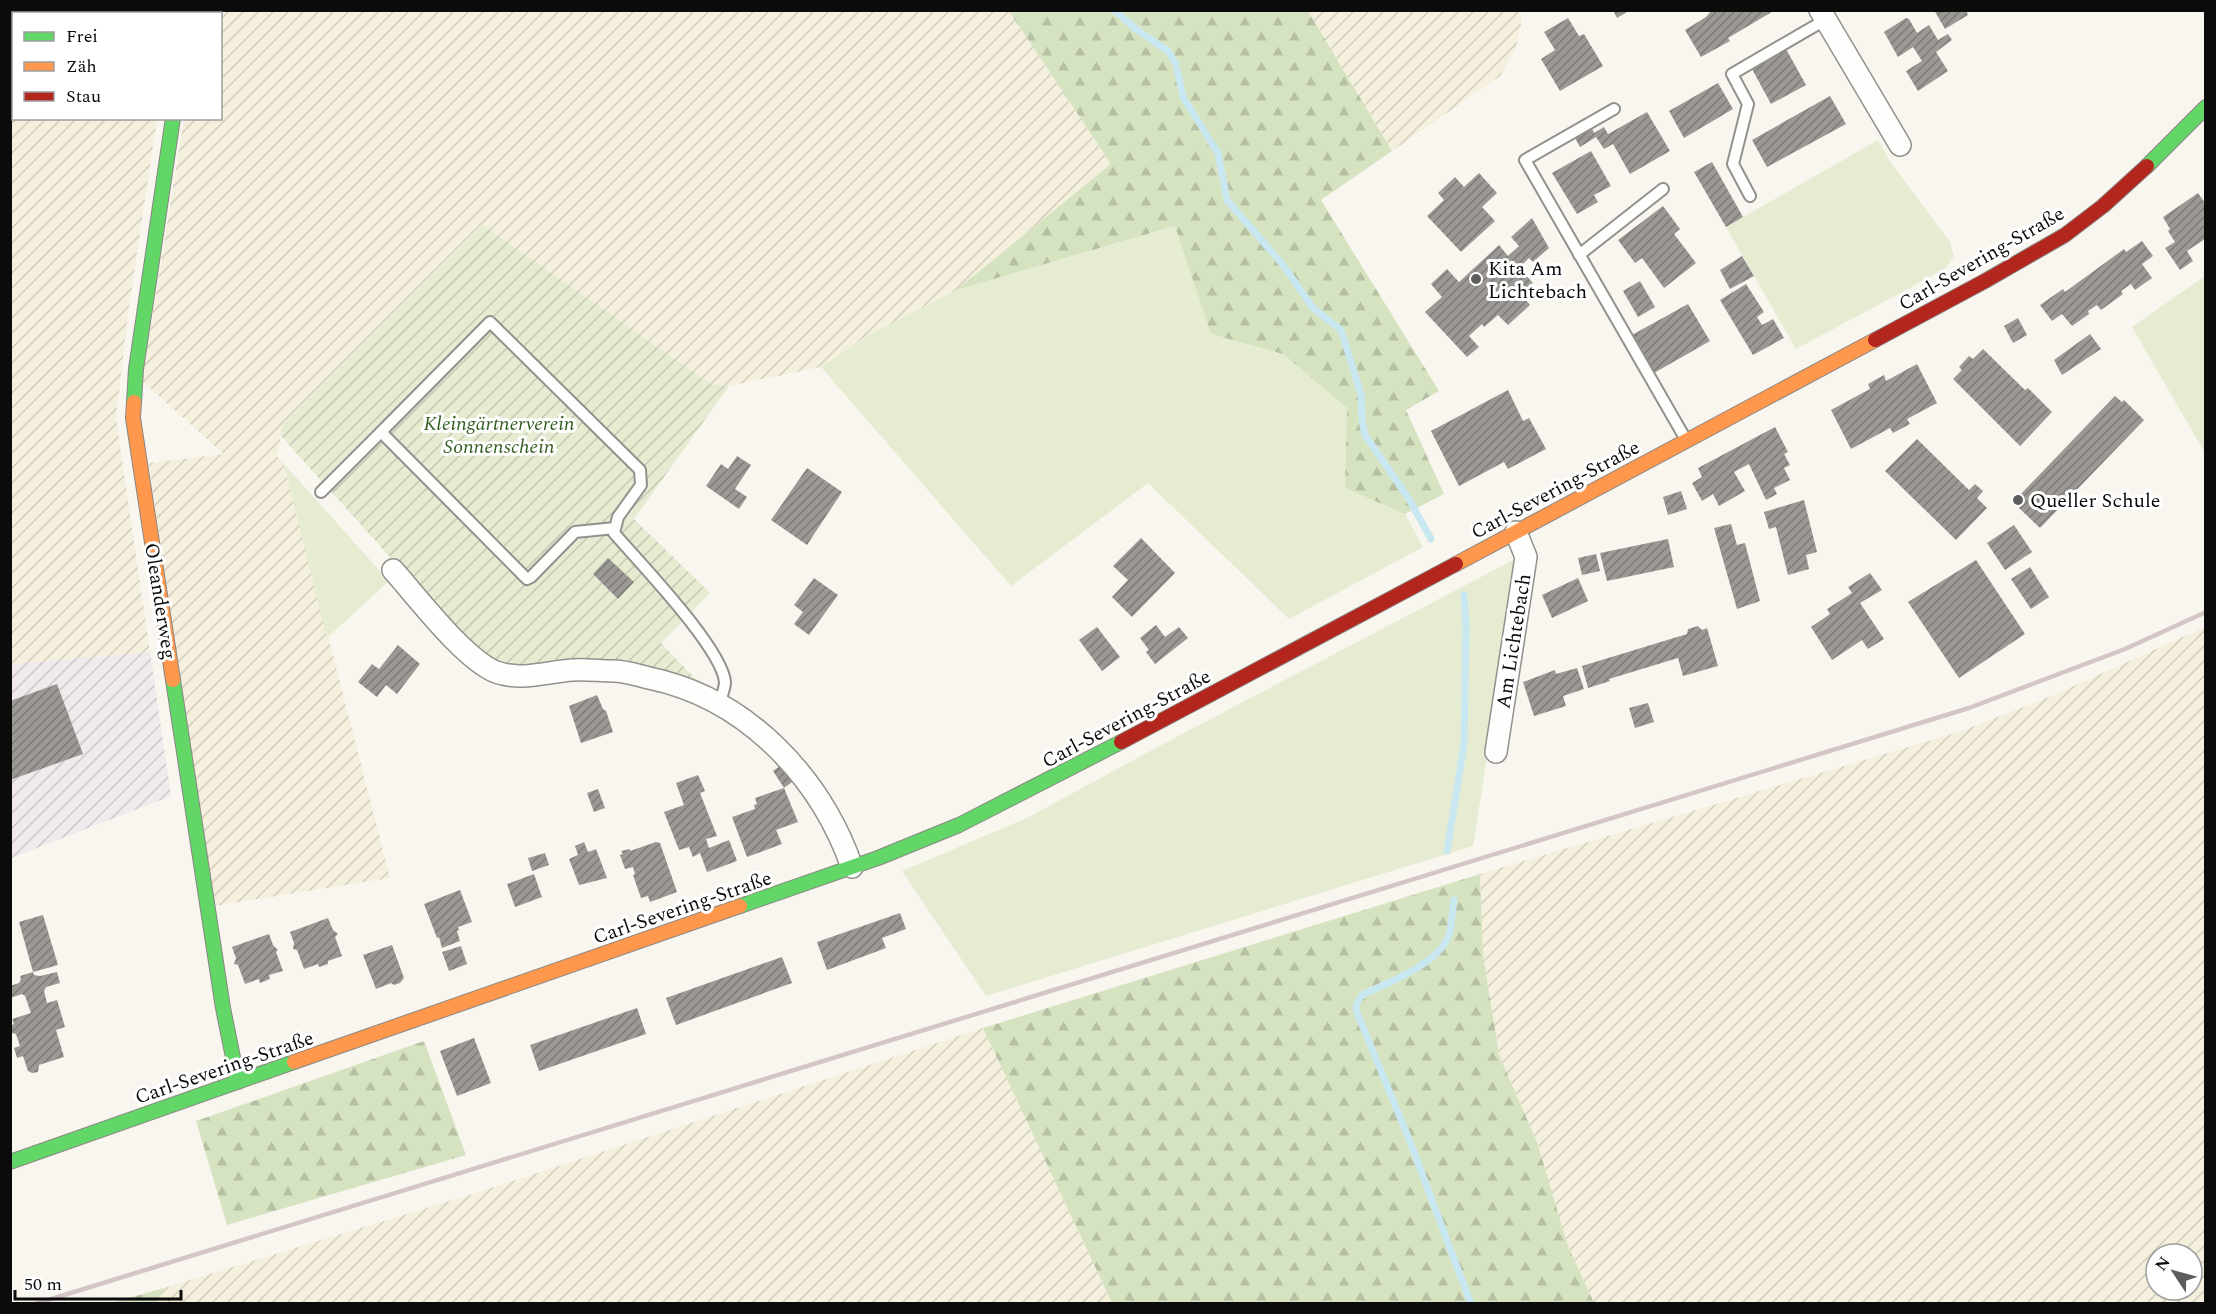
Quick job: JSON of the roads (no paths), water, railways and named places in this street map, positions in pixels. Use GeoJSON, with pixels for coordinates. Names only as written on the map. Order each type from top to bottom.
{"type":"FeatureCollection","features":[{"type":"Feature","properties":{"kind":"street"},"geometry":{"type":"LineString","coordinates":[[1822,15],[1900,145]]}},
{"type":"Feature","properties":{"kind":"street","name":"Carl-Severing-Straße"},"geometry":{"type":"LineString","coordinates":[[10,1162],[852,867],[912,845],[1013,799],[1985,281],[2065,234],[2114,197],[2176,137],[2203,102]]}},
{"type":"Feature","properties":{"kind":"street","name":"Oleanderweg"},"geometry":{"type":"LineString","coordinates":[[173,120],[136,369],[133,418],[220,984],[238,1082]]}},
{"type":"Feature","properties":{"kind":"street","name":"Am Lichtebach"},"geometry":{"type":"LineString","coordinates":[[1496,752],[1526,557],[1516,532]]}},
{"type":"Feature","properties":{"kind":"street"},"geometry":{"type":"LineString","coordinates":[[393,570],[473,658],[498,672],[516,677],[574,670],[618,671],[681,686],[719,704],[760,732],[794,764],[832,819],[852,867]]}},
{"type":"Feature","properties":{"kind":"lane"},"geometry":{"type":"LineString","coordinates":[[1750,196],[1733,164],[1748,104],[1732,74],[1822,15]]}},
{"type":"Feature","properties":{"kind":"lane"},"geometry":{"type":"LineString","coordinates":[[1614,109],[1525,160],[1686,441]]}},
{"type":"Feature","properties":{"kind":"lane"},"geometry":{"type":"LineString","coordinates":[[1579,255],[1663,189]]}},
{"type":"Feature","properties":{"kind":"lane"},"geometry":{"type":"LineString","coordinates":[[321,492],[490,322],[640,470],[641,485],[618,517],[614,533],[686,617],[721,665],[725,684],[719,704]]}},
{"type":"Feature","properties":{"kind":"lane"},"geometry":{"type":"LineString","coordinates":[[381,432],[527,579],[575,532],[615,528]]}},
{"type":"Feature","properties":{"kind":"waterway"},"geometry":{"type":"LineString","coordinates":[[1114,10],[1137,30],[1168,51],[1176,64],[1183,97],[1218,153],[1227,200],[1283,265],[1313,308],[1341,330],[1361,394],[1365,435],[1409,499],[1431,539]]}},
{"type":"Feature","properties":{"kind":"waterway"},"geometry":{"type":"LineString","coordinates":[[1447,851],[1464,745],[1466,625],[1464,595]]}},
{"type":"Feature","properties":{"kind":"waterway"},"geometry":{"type":"LineString","coordinates":[[1454,900],[1448,938],[1441,948],[1422,965],[1362,995],[1356,1010],[1409,1139],[1471,1304]]}},
{"type":"Feature","properties":{"kind":"railway"},"geometry":{"type":"LineString","coordinates":[[35,1304],[1969,708],[2125,649],[2206,612]]}},
{"type":"Feature","properties":{"kind":"place","name":"Kita Am Lichtebach"},"geometry":{"type":"Point","coordinates":[1476,279]}},
{"type":"Feature","properties":{"kind":"place","name":"Queller Schule"},"geometry":{"type":"Point","coordinates":[2018,500]}},
{"type":"Feature","properties":{"kind":"park label","name":"Kleingärtnerverein Sonnenschein"},"geometry":{"type":"Point","coordinates":[499,434]}}]}
